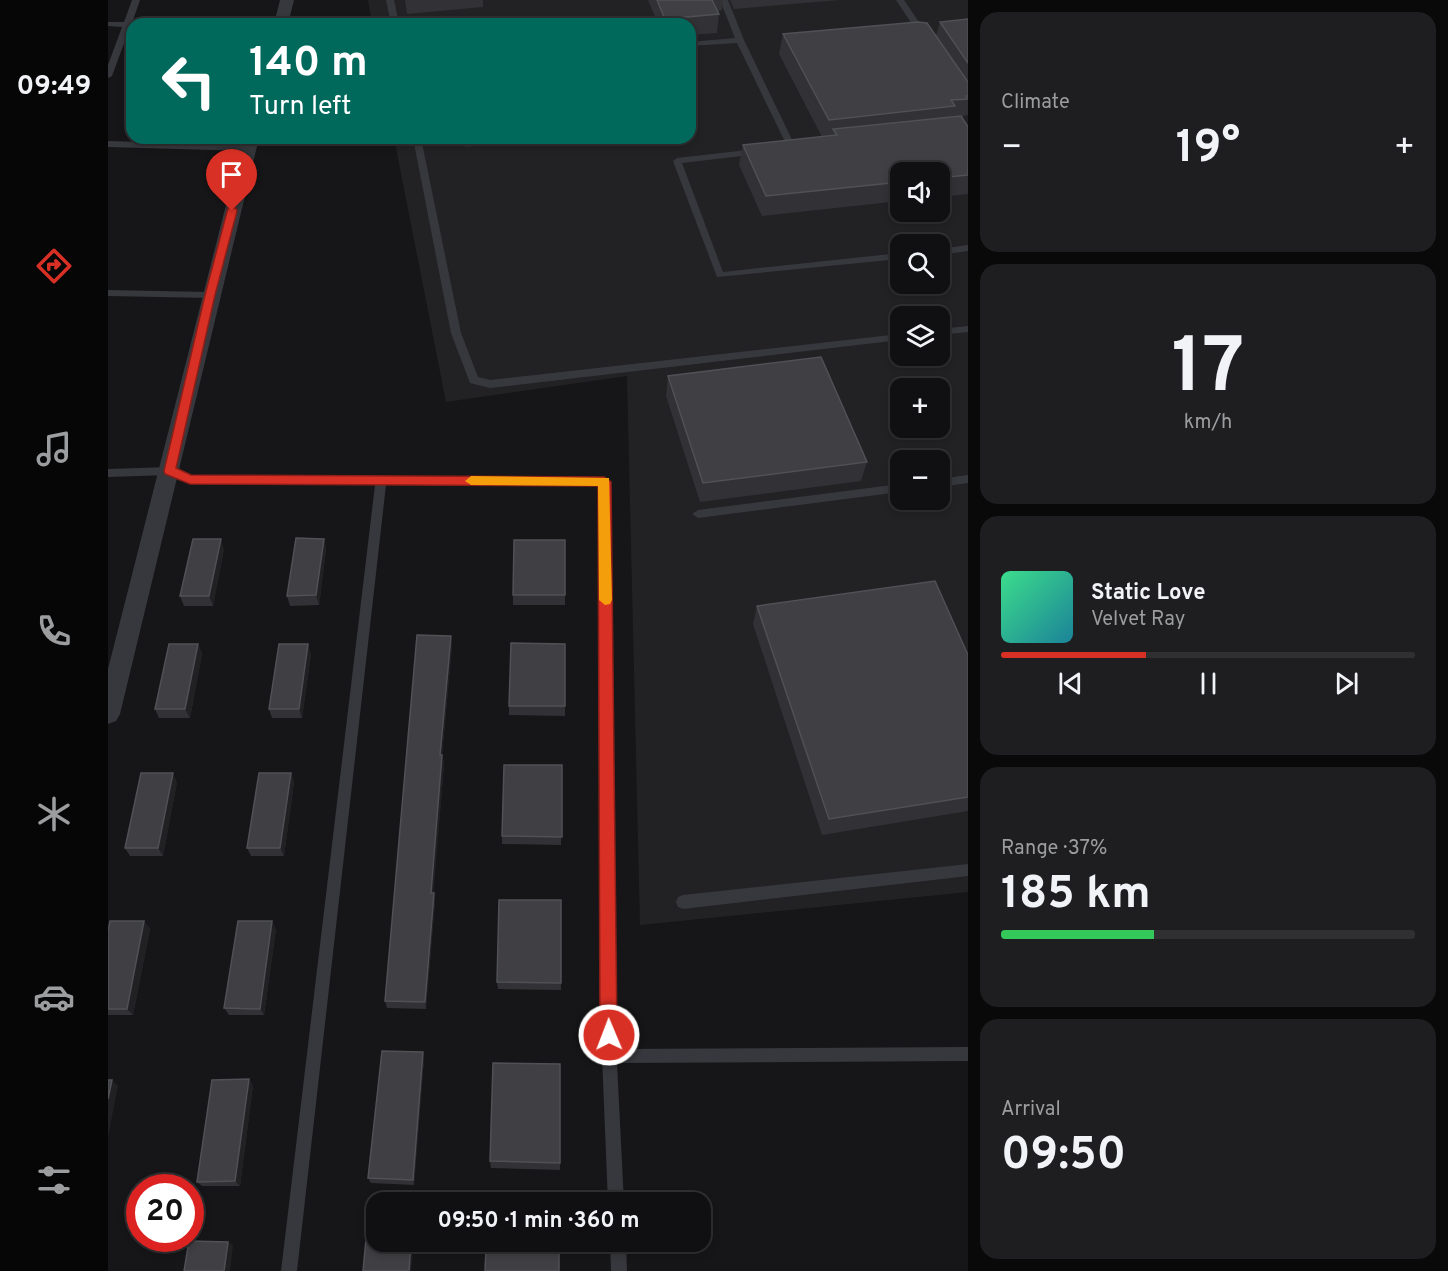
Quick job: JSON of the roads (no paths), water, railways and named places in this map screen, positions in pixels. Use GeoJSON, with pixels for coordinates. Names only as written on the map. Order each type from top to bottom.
{"type":"FeatureCollection","features":[{"type":"Feature","properties":{"kind":"street"},"geometry":{"type":"LineString","coordinates":[[282,18],[287,0]]}},
{"type":"Feature","properties":{"kind":"street"},"geometry":{"type":"LineString","coordinates":[[108,714],[170,471],[210,295],[250,144]]}},
{"type":"Feature","properties":{"kind":"lane"},"geometry":{"type":"LineString","coordinates":[[132,18],[136,0]]}},
{"type":"Feature","properties":{"kind":"lane"},"geometry":{"type":"LineString","coordinates":[[390,0],[394,18]]}},
{"type":"Feature","properties":{"kind":"lane"},"geometry":{"type":"LineString","coordinates":[[724,0],[740,40],[792,148]]}},
{"type":"Feature","properties":{"kind":"lane"},"geometry":{"type":"LineString","coordinates":[[900,0],[931,46]]}},
{"type":"Feature","properties":{"kind":"lane"},"geometry":{"type":"LineString","coordinates":[[108,24],[126,25]]}},
{"type":"Feature","properties":{"kind":"lane"},"geometry":{"type":"LineString","coordinates":[[108,76],[126,34]]}},
{"type":"Feature","properties":{"kind":"lane"},"geometry":{"type":"LineString","coordinates":[[696,44],[740,40]]}},
{"type":"Feature","properties":{"kind":"lane"},"geometry":{"type":"LineString","coordinates":[[108,144],[126,144]]}},
{"type":"Feature","properties":{"kind":"lane"},"geometry":{"type":"LineString","coordinates":[[418,144],[456,333],[474,380],[490,384],[890,338]]}},
{"type":"Feature","properties":{"kind":"lane"},"geometry":{"type":"LineString","coordinates":[[780,150],[804,147]]}},
{"type":"Feature","properties":{"kind":"lane"},"geometry":{"type":"LineString","coordinates":[[769,151],[677,161],[720,275],[890,257]]}},
{"type":"Feature","properties":{"kind":"lane"},"geometry":{"type":"LineString","coordinates":[[950,250],[968,248]]}},
{"type":"Feature","properties":{"kind":"lane"},"geometry":{"type":"LineString","coordinates":[[108,293],[210,295]]}},
{"type":"Feature","properties":{"kind":"lane"},"geometry":{"type":"LineString","coordinates":[[950,331],[968,329]]}},
{"type":"Feature","properties":{"kind":"lane"},"geometry":{"type":"LineString","coordinates":[[108,472],[170,471],[190,480],[604,482],[609,1056],[615,1192]]}},
{"type":"Feature","properties":{"kind":"lane"},"geometry":{"type":"LineString","coordinates":[[950,481],[968,479]]}},
{"type":"Feature","properties":{"kind":"lane"},"geometry":{"type":"LineString","coordinates":[[289,1271],[381,480]]}},
{"type":"Feature","properties":{"kind":"lane"},"geometry":{"type":"LineString","coordinates":[[698,514],[890,489]]}},
{"type":"Feature","properties":{"kind":"lane"},"geometry":{"type":"LineString","coordinates":[[683,902],[968,870]]}},
{"type":"Feature","properties":{"kind":"lane"},"geometry":{"type":"LineString","coordinates":[[609,1056],[968,1054]]}},
{"type":"Feature","properties":{"kind":"lane"},"geometry":{"type":"LineString","coordinates":[[618,1252],[619,1271]]}}]}
